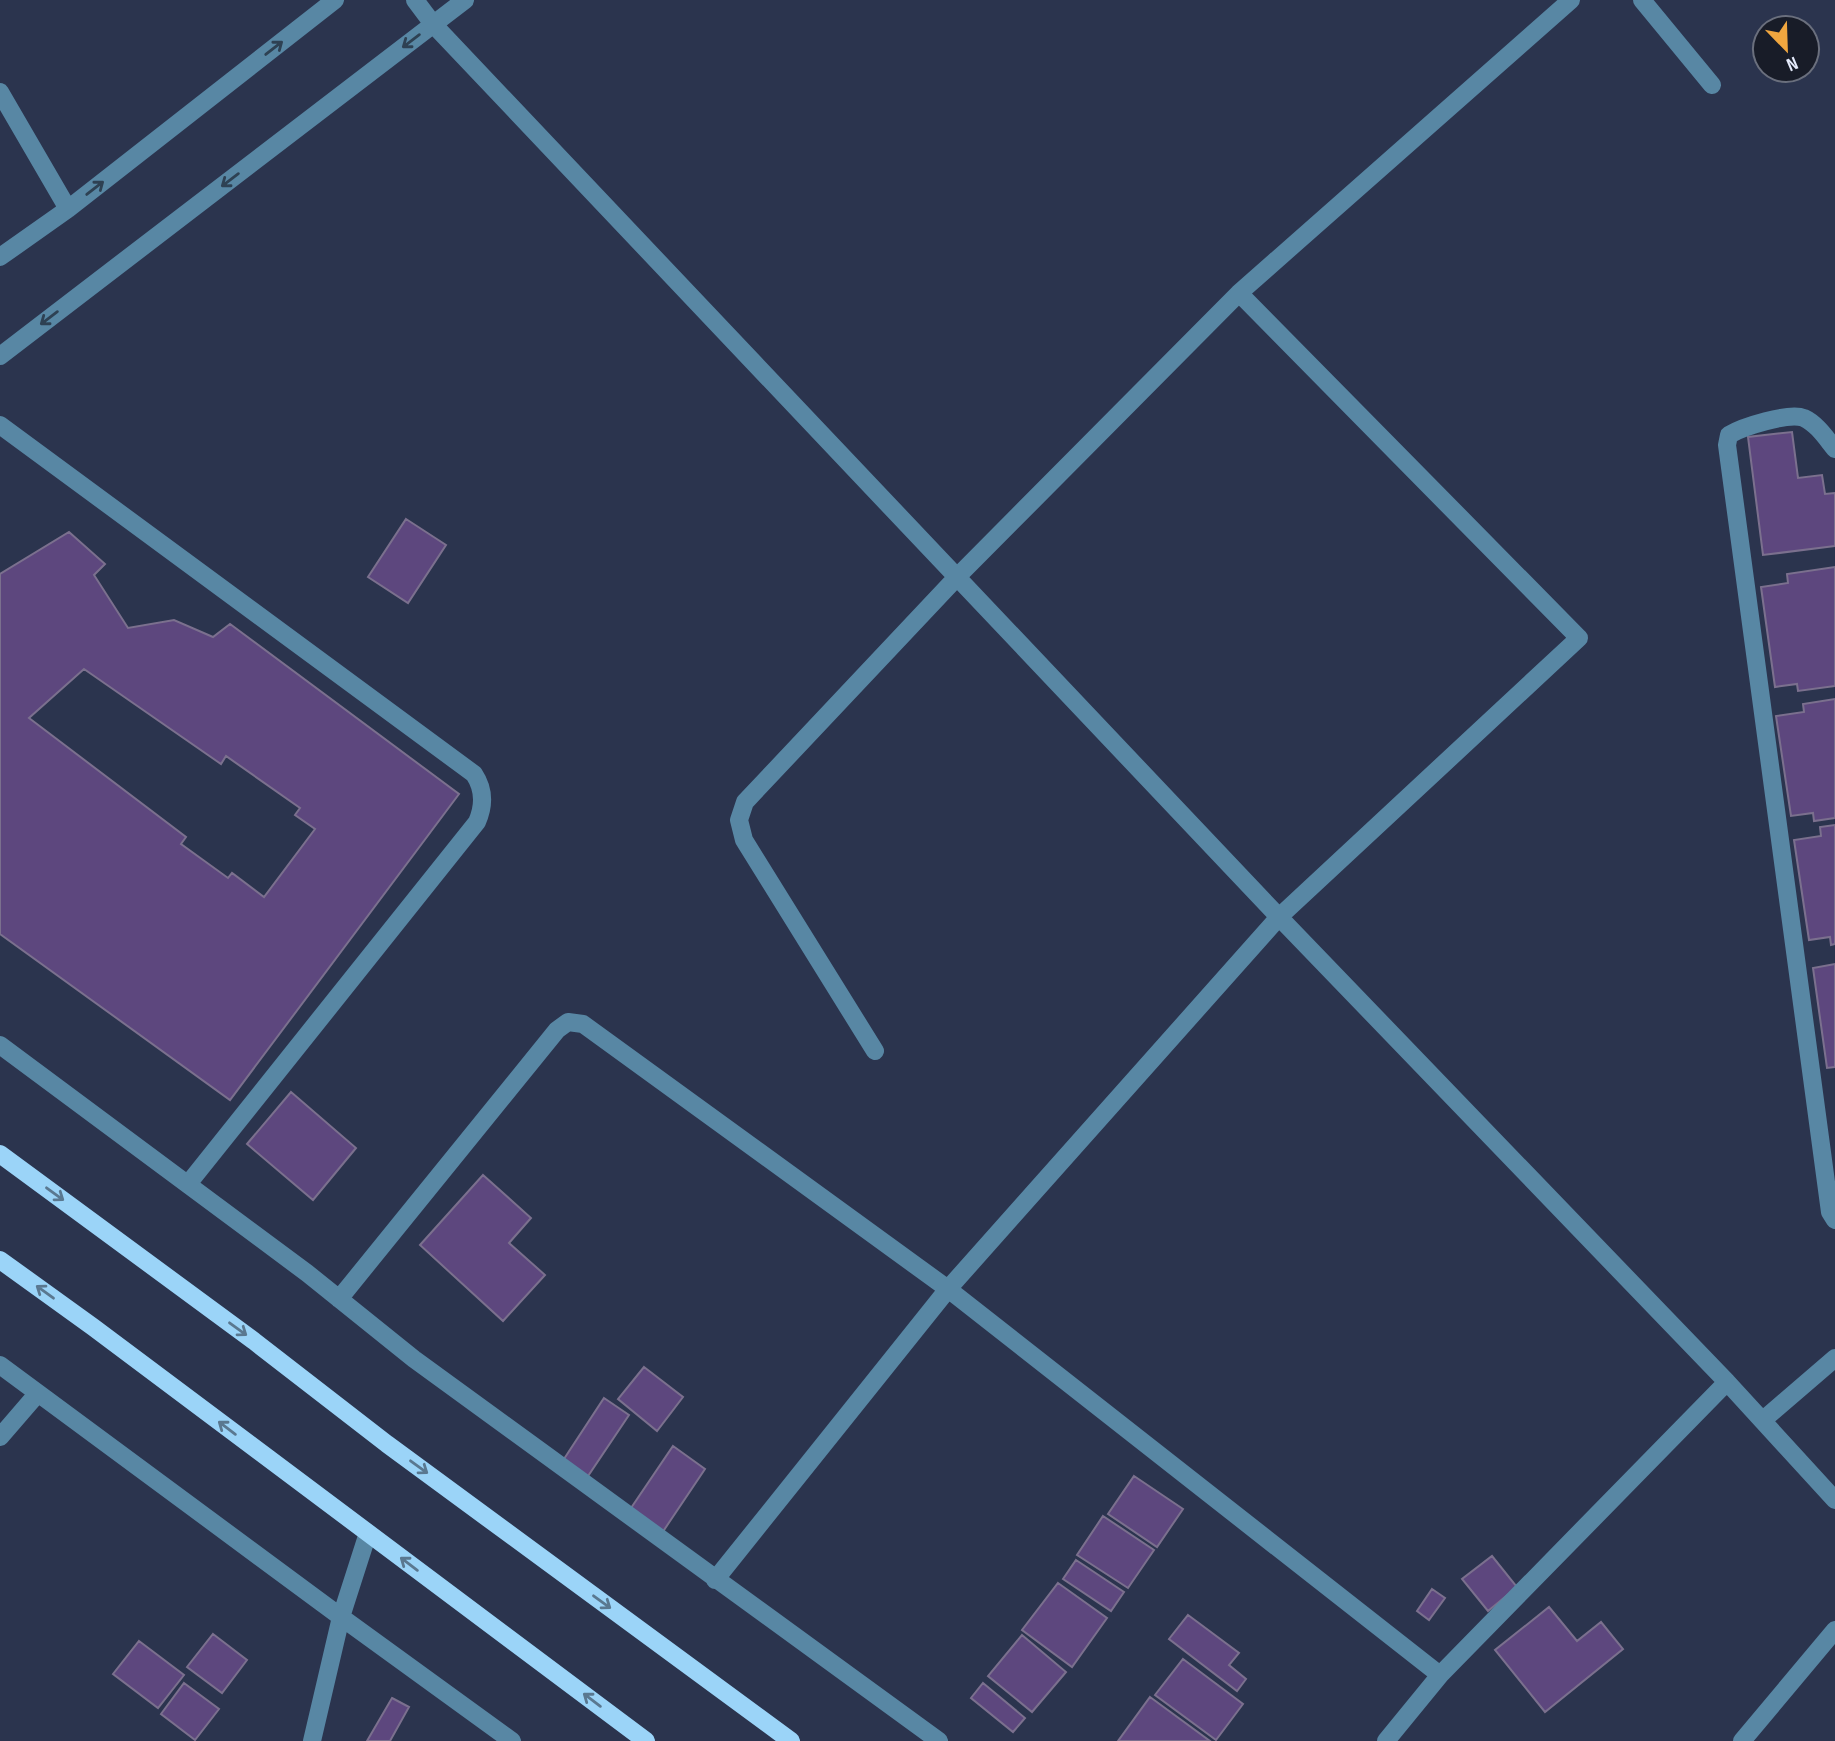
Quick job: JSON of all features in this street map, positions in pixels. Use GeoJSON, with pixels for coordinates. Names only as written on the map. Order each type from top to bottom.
{"type":"FeatureCollection","features":[{"type":"Feature","properties":{"kind":"main road"},"geometry":{"type":"LineString","coordinates":[[0,1154],[254,1341],[387,1444],[791,1741]]}},
{"type":"Feature","properties":{"kind":"main road"},"geometry":{"type":"LineString","coordinates":[[0,1260],[646,1741]]}},
{"type":"Feature","properties":{"kind":"street"},"geometry":{"type":"LineString","coordinates":[[0,257],[68,209],[335,0]]}},
{"type":"Feature","properties":{"kind":"street"},"geometry":{"type":"LineString","coordinates":[[415,0],[433,24],[1279,918],[1727,1382],[1835,1500]]}},
{"type":"Feature","properties":{"kind":"street"},"geometry":{"type":"LineString","coordinates":[[0,356],[465,0]]}},
{"type":"Feature","properties":{"kind":"street"},"geometry":{"type":"LineString","coordinates":[[875,1051],[744,840],[739,820],[745,802],[958,576],[1239,293],[1571,0]]}},
{"type":"Feature","properties":{"kind":"street"},"geometry":{"type":"LineString","coordinates":[[1642,0],[1712,85]]}},
{"type":"Feature","properties":{"kind":"street"},"geometry":{"type":"LineString","coordinates":[[0,92],[68,209]]}},
{"type":"Feature","properties":{"kind":"street"},"geometry":{"type":"LineString","coordinates":[[715,1580],[948,1289],[1279,918],[1579,638],[1239,293]]}},
{"type":"Feature","properties":{"kind":"street"},"geometry":{"type":"LineString","coordinates":[[1835,449],[1815,425],[1801,417],[1740,428],[1729,435],[1727,445],[1830,1212],[1835,1220]]}},
{"type":"Feature","properties":{"kind":"street"},"geometry":{"type":"LineString","coordinates":[[0,425],[474,774],[481,784],[481,813],[477,822],[188,1184]]}},
{"type":"Feature","properties":{"kind":"street"},"geometry":{"type":"LineString","coordinates":[[339,1299],[557,1030],[568,1022],[583,1024],[948,1289],[1440,1675]]}},
{"type":"Feature","properties":{"kind":"street"},"geometry":{"type":"LineString","coordinates":[[0,1045],[188,1184],[414,1359],[939,1741]]}},
{"type":"Feature","properties":{"kind":"street"},"geometry":{"type":"LineString","coordinates":[[1763,1420],[1835,1358]]}},
{"type":"Feature","properties":{"kind":"street"},"geometry":{"type":"LineString","coordinates":[[0,1365],[512,1741]]}},
{"type":"Feature","properties":{"kind":"street"},"geometry":{"type":"LineString","coordinates":[[1386,1741],[1440,1675],[1727,1382]]}},
{"type":"Feature","properties":{"kind":"street"},"geometry":{"type":"LineString","coordinates":[[0,1437],[38,1393]]}},
{"type":"Feature","properties":{"kind":"street"},"geometry":{"type":"LineString","coordinates":[[312,1741],[341,1617],[368,1533]]}},
{"type":"Feature","properties":{"kind":"street"},"geometry":{"type":"LineString","coordinates":[[1742,1741],[1835,1630]]}},
{"type":"Feature","properties":{"kind":"building"},"geometry":{"type":"Polygon","coordinates":[[[1792,432],[1798,478],[1822,475],[1825,494],[1835,493],[1835,546],[1763,555],[1748,437],[1792,432]]]}},
{"type":"Feature","properties":{"kind":"building"},"geometry":{"type":"Polygon","coordinates":[[[406,519],[446,545],[408,603],[368,577],[406,519]]]}},
{"type":"Feature","properties":{"kind":"building"},"geometry":{"type":"Polygon","coordinates":[[[69,532],[105,564],[94,575],[128,628],[174,620],[213,637],[230,624],[459,794],[230,1100],[0,934],[0,574],[69,532]],[[84,669],[29,718],[186,837],[181,844],[228,878],[232,873],[264,897],[315,829],[295,815],[300,808],[226,756],[221,764],[84,669]]]}},
{"type":"Feature","properties":{"kind":"building"},"geometry":{"type":"Polygon","coordinates":[[[1835,567],[1835,686],[1798,691],[1797,684],[1775,687],[1761,587],[1788,583],[1787,574],[1835,567]]]}},
{"type":"Feature","properties":{"kind":"building"},"geometry":{"type":"Polygon","coordinates":[[[1835,699],[1835,818],[1814,821],[1813,813],[1791,816],[1776,716],[1804,712],[1803,704],[1835,699]]]}},
{"type":"Feature","properties":{"kind":"building"},"geometry":{"type":"Polygon","coordinates":[[[1835,825],[1835,944],[1831,945],[1830,937],[1809,940],[1794,840],[1821,836],[1820,827],[1835,825]]]}},
{"type":"Feature","properties":{"kind":"building"},"geometry":{"type":"Polygon","coordinates":[[[1835,964],[1835,1067],[1827,1068],[1813,968],[1835,964]]]}},
{"type":"Feature","properties":{"kind":"building"},"geometry":{"type":"Polygon","coordinates":[[[291,1092],[356,1148],[313,1200],[247,1144],[291,1092]]]}},
{"type":"Feature","properties":{"kind":"building"},"geometry":{"type":"Polygon","coordinates":[[[483,1175],[531,1218],[509,1243],[545,1275],[503,1321],[420,1245],[483,1175]]]}},
{"type":"Feature","properties":{"kind":"building"},"geometry":{"type":"Polygon","coordinates":[[[644,1367],[683,1397],[657,1431],[618,1399],[644,1367]]]}},
{"type":"Feature","properties":{"kind":"building"},"geometry":{"type":"Polygon","coordinates":[[[604,1398],[629,1415],[586,1479],[562,1462],[604,1398]]]}},
{"type":"Feature","properties":{"kind":"building"},"geometry":{"type":"Polygon","coordinates":[[[673,1446],[705,1469],[662,1533],[629,1511],[673,1446]]]}},
{"type":"Feature","properties":{"kind":"building"},"geometry":{"type":"Polygon","coordinates":[[[1134,1476],[1183,1509],[1157,1547],[1108,1514],[1134,1476]]]}},
{"type":"Feature","properties":{"kind":"building"},"geometry":{"type":"Polygon","coordinates":[[[1103,1516],[1154,1550],[1128,1588],[1077,1555],[1103,1516]]]}},
{"type":"Feature","properties":{"kind":"building"},"geometry":{"type":"Polygon","coordinates":[[[1492,1556],[1517,1587],[1488,1611],[1462,1579],[1492,1556]]]}},
{"type":"Feature","properties":{"kind":"building"},"geometry":{"type":"Polygon","coordinates":[[[1076,1560],[1124,1592],[1111,1611],[1063,1579],[1076,1560]]]}},
{"type":"Feature","properties":{"kind":"building"},"geometry":{"type":"Polygon","coordinates":[[[1058,1583],[1107,1618],[1072,1667],[1022,1630],[1058,1583]]]}},
{"type":"Feature","properties":{"kind":"building"},"geometry":{"type":"Polygon","coordinates":[[[1432,1589],[1445,1598],[1429,1620],[1417,1611],[1432,1589]]]}},
{"type":"Feature","properties":{"kind":"building"},"geometry":{"type":"Polygon","coordinates":[[[1549,1607],[1577,1641],[1601,1622],[1623,1649],[1545,1712],[1495,1650],[1549,1607]]]}},
{"type":"Feature","properties":{"kind":"building"},"geometry":{"type":"Polygon","coordinates":[[[1188,1615],[1239,1653],[1229,1665],[1246,1679],[1237,1691],[1169,1639],[1188,1615]]]}},
{"type":"Feature","properties":{"kind":"building"},"geometry":{"type":"Polygon","coordinates":[[[213,1634],[247,1660],[222,1693],[187,1667],[213,1634]]]}},
{"type":"Feature","properties":{"kind":"building"},"geometry":{"type":"Polygon","coordinates":[[[1022,1635],[1066,1672],[1032,1712],[988,1676],[1022,1635]]]}},
{"type":"Feature","properties":{"kind":"building"},"geometry":{"type":"Polygon","coordinates":[[[139,1641],[184,1675],[158,1708],[113,1674],[139,1641]]]}},
{"type":"Feature","properties":{"kind":"building"},"geometry":{"type":"Polygon","coordinates":[[[1183,1659],[1243,1704],[1216,1740],[1155,1695],[1183,1659]]]}},
{"type":"Feature","properties":{"kind":"building"},"geometry":{"type":"Polygon","coordinates":[[[184,1683],[219,1709],[195,1740],[161,1714],[184,1683]]]}},
{"type":"Feature","properties":{"kind":"building"},"geometry":{"type":"Polygon","coordinates":[[[983,1683],[1025,1718],[1013,1732],[971,1698],[983,1683]]]}},
{"type":"Feature","properties":{"kind":"building"},"geometry":{"type":"Polygon","coordinates":[[[1150,1697],[1210,1741],[1118,1741],[1150,1697]]]}},
{"type":"Feature","properties":{"kind":"building"},"geometry":{"type":"Polygon","coordinates":[[[392,1698],[409,1707],[390,1741],[367,1741],[392,1698]]]}}]}
